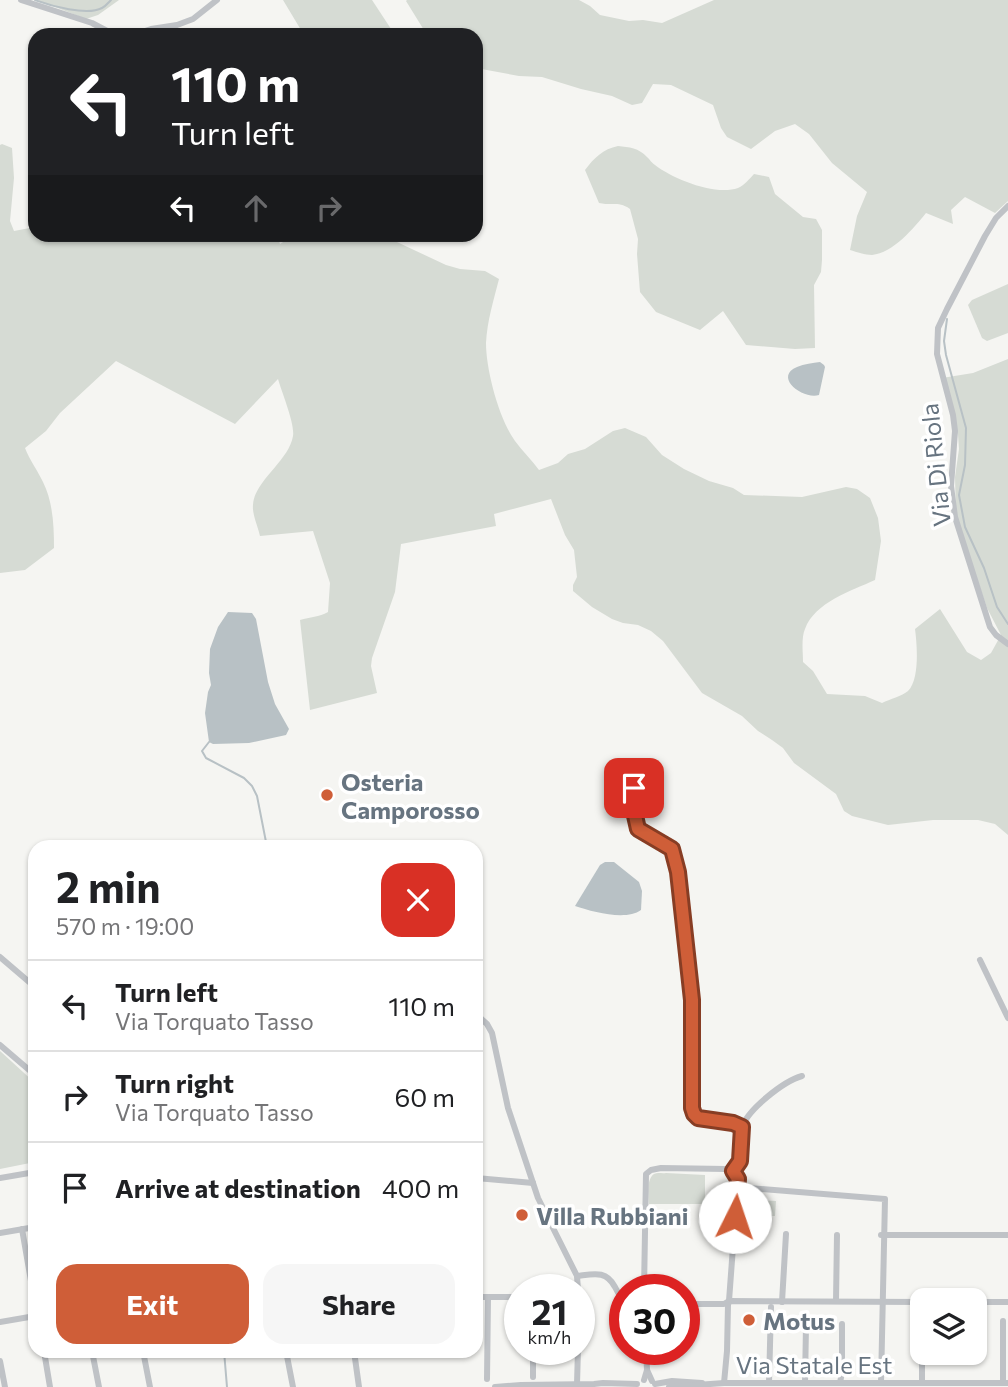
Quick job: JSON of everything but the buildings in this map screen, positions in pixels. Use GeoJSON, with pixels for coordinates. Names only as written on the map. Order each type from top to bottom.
{"type":"FeatureCollection","features":[{"type":"Feature","properties":{"kind":"street"},"geometry":{"type":"LineString","coordinates":[[21,0],[101,28]]}},
{"type":"Feature","properties":{"kind":"street"},"geometry":{"type":"LineString","coordinates":[[158,28],[193,19],[217,0]]}},
{"type":"Feature","properties":{"kind":"street","name":"Via Di Riola"},"geometry":{"type":"LineString","coordinates":[[1008,206],[996,218],[959,285],[939,328],[937,354],[953,415],[951,486],[955,517],[990,626],[996,635],[1008,644]]}},
{"type":"Feature","properties":{"kind":"street"},"geometry":{"type":"LineString","coordinates":[[645,781],[631,793],[638,829],[672,849],[678,872],[692,1000],[692,1108],[698,1118],[733,1123],[742,1127]]}},
{"type":"Feature","properties":{"kind":"street"},"geometry":{"type":"LineString","coordinates":[[0,957],[28,981]]}},
{"type":"Feature","properties":{"kind":"street"},"geometry":{"type":"LineString","coordinates":[[980,960],[1008,1018]]}},
{"type":"Feature","properties":{"kind":"street"},"geometry":{"type":"LineString","coordinates":[[483,1021],[492,1033],[508,1108],[538,1198],[577,1274]]}},
{"type":"Feature","properties":{"kind":"street"},"geometry":{"type":"LineString","coordinates":[[0,1045],[28,1069]]}},
{"type":"Feature","properties":{"kind":"street"},"geometry":{"type":"LineString","coordinates":[[733,1171],[740,1161],[742,1127],[751,1114],[778,1088],[802,1076]]}},
{"type":"Feature","properties":{"kind":"street"},"geometry":{"type":"LineString","coordinates":[[644,1274],[646,1174],[661,1168],[733,1171],[738,1179],[724,1383]]}},
{"type":"Feature","properties":{"kind":"street"},"geometry":{"type":"LineString","coordinates":[[0,1178],[28,1173]]}},
{"type":"Feature","properties":{"kind":"street"},"geometry":{"type":"LineString","coordinates":[[483,1179],[533,1183]]}},
{"type":"Feature","properties":{"kind":"street"},"geometry":{"type":"LineString","coordinates":[[737,1187],[885,1199],[882,1235],[881,1383]]}},
{"type":"Feature","properties":{"kind":"street"},"geometry":{"type":"LineString","coordinates":[[0,1233],[28,1228]]}},
{"type":"Feature","properties":{"kind":"street"},"geometry":{"type":"LineString","coordinates":[[22,1229],[28,1264]]}},
{"type":"Feature","properties":{"kind":"street"},"geometry":{"type":"LineString","coordinates":[[782,1302],[786,1234]]}},
{"type":"Feature","properties":{"kind":"street"},"geometry":{"type":"LineString","coordinates":[[836,1301],[837,1235]]}},
{"type":"Feature","properties":{"kind":"street"},"geometry":{"type":"LineString","coordinates":[[882,1235],[1008,1235]]}},
{"type":"Feature","properties":{"kind":"street"},"geometry":{"type":"LineString","coordinates":[[483,1297],[504,1297]]}},
{"type":"Feature","properties":{"kind":"street"},"geometry":{"type":"LineString","coordinates":[[487,1379],[488,1297]]}},
{"type":"Feature","properties":{"kind":"street"},"geometry":{"type":"LineString","coordinates":[[700,1304],[724,1304],[729,1301],[910,1302]]}},
{"type":"Feature","properties":{"kind":"street"},"geometry":{"type":"LineString","coordinates":[[987,1302],[1008,1302]]}},
{"type":"Feature","properties":{"kind":"street"},"geometry":{"type":"LineString","coordinates":[[769,1383],[771,1307]]}},
{"type":"Feature","properties":{"kind":"street"},"geometry":{"type":"LineString","coordinates":[[0,1322],[28,1317]]}},
{"type":"Feature","properties":{"kind":"street"},"geometry":{"type":"LineString","coordinates":[[1003,1321],[1005,1383]]}},
{"type":"Feature","properties":{"kind":"street"},"geometry":{"type":"LineString","coordinates":[[840,1383],[842,1324]]}},
{"type":"Feature","properties":{"kind":"street"},"geometry":{"type":"LineString","coordinates":[[806,1325],[810,1384]]}},
{"type":"Feature","properties":{"kind":"street"},"geometry":{"type":"LineString","coordinates":[[45,1358],[50,1387]]}},
{"type":"Feature","properties":{"kind":"street"},"geometry":{"type":"LineString","coordinates":[[93,1358],[99,1387]]}},
{"type":"Feature","properties":{"kind":"street"},"geometry":{"type":"LineString","coordinates":[[144,1358],[150,1387]]}},
{"type":"Feature","properties":{"kind":"street"},"geometry":{"type":"LineString","coordinates":[[287,1358],[293,1387]]}},
{"type":"Feature","properties":{"kind":"street"},"geometry":{"type":"LineString","coordinates":[[355,1358],[359,1387]]}},
{"type":"Feature","properties":{"kind":"street"},"geometry":{"type":"LineString","coordinates":[[0,1361],[5,1387]]}},
{"type":"Feature","properties":{"kind":"street"},"geometry":{"type":"LineString","coordinates":[[533,1365],[533,1377]]}},
{"type":"Feature","properties":{"kind":"street"},"geometry":{"type":"LineString","coordinates":[[577,1384],[578,1365]]}},
{"type":"Feature","properties":{"kind":"street"},"geometry":{"type":"LineString","coordinates":[[647,1365],[655,1384]]}},
{"type":"Feature","properties":{"kind":"street"},"geometry":{"type":"LineString","coordinates":[[922,1365],[922,1383]]}},
{"type":"Feature","properties":{"kind":"street"},"geometry":{"type":"LineString","coordinates":[[639,1384],[647,1370]]}},
{"type":"Feature","properties":{"kind":"street","name":"Via Statale Est"},"geometry":{"type":"LineString","coordinates":[[594,1386],[603,1382],[655,1384],[672,1381],[694,1381],[706,1385]]}},
{"type":"Feature","properties":{"kind":"street","name":"Via Statale Est"},"geometry":{"type":"LineString","coordinates":[[669,1387],[724,1383],[1005,1383]]}},
{"type":"Feature","properties":{"kind":"street","name":"Via Statale Est"},"geometry":{"type":"LineString","coordinates":[[495,1387],[577,1384],[619,1387]]}},
{"type":"Feature","properties":{"kind":"shaded area"},"geometry":{"type":"Polygon","coordinates":[[[37,0],[119,0],[98,15],[86,19],[37,0]]]}},
{"type":"Feature","properties":{"kind":"shaded area"},"geometry":{"type":"Polygon","coordinates":[[[283,0],[372,0],[390,28],[300,28],[283,0]]]}},
{"type":"Feature","properties":{"kind":"shaded area"},"geometry":{"type":"Polygon","coordinates":[[[579,0],[600,15],[629,21],[662,23],[714,0],[1008,0],[1008,201],[995,213],[965,197],[951,210],[953,224],[926,213],[888,250],[872,255],[850,250],[857,216],[867,192],[832,163],[809,134],[795,124],[775,131],[751,149],[727,137],[713,105],[671,85],[653,84],[642,103],[632,105],[612,96],[542,77],[483,69],[483,28],[423,28],[406,1],[579,0]]]}},
{"type":"Feature","properties":{"kind":"shaded area"},"geometry":{"type":"Polygon","coordinates":[[[0,145],[12,148],[14,178],[10,221],[14,231],[28,228],[28,242],[397,242],[446,265],[485,271],[499,279],[486,343],[491,380],[509,432],[539,470],[558,463],[568,454],[585,449],[613,431],[625,428],[646,437],[662,455],[684,469],[744,495],[802,497],[846,487],[857,489],[870,498],[878,518],[881,541],[875,580],[825,605],[810,620],[803,637],[803,662],[813,671],[827,694],[865,696],[882,703],[908,691],[916,670],[915,629],[940,609],[967,652],[981,660],[991,653],[1001,635],[987,608],[956,516],[958,435],[942,378],[973,373],[1008,359],[1008,835],[995,824],[978,820],[933,820],[888,825],[852,816],[844,811],[836,794],[794,763],[783,748],[742,716],[702,693],[663,641],[651,631],[612,619],[573,591],[577,577],[574,550],[551,499],[494,514],[496,526],[401,544],[395,592],[372,658],[371,666],[377,693],[310,710],[300,620],[328,612],[330,583],[313,531],[260,536],[253,509],[259,488],[285,454],[293,436],[290,416],[278,379],[235,424],[116,361],[60,413],[46,431],[25,448],[49,498],[54,548],[25,570],[0,573],[0,145]]]}},
{"type":"Feature","properties":{"kind":"shaded area"},"geometry":{"type":"Polygon","coordinates":[[[618,146],[637,150],[672,176],[706,188],[729,190],[740,187],[754,174],[769,177],[775,194],[803,217],[816,219],[822,230],[822,260],[821,272],[814,285],[815,348],[746,345],[723,311],[700,330],[656,312],[640,292],[638,239],[630,209],[619,204],[599,203],[585,170],[599,155],[618,146]]]}},
{"type":"Feature","properties":{"kind":"shaded area"},"geometry":{"type":"Polygon","coordinates":[[[1008,284],[1008,333],[987,341],[982,338],[968,305],[972,300],[1008,284]]]}},
{"type":"Feature","properties":{"kind":"shaded area"},"geometry":{"type":"Polygon","coordinates":[[[820,362],[825,367],[819,395],[805,394],[789,382],[790,371],[820,362]]]}},
{"type":"Feature","properties":{"kind":"shaded area"},"geometry":{"type":"Polygon","coordinates":[[[228,612],[252,613],[256,619],[268,682],[275,704],[289,729],[286,735],[249,743],[209,742],[205,713],[211,685],[210,649],[218,627],[228,612]]]}},
{"type":"Feature","properties":{"kind":"shaded area"},"geometry":{"type":"Polygon","coordinates":[[[614,862],[639,882],[642,891],[641,910],[618,915],[575,906],[600,865],[614,862]]]}},
{"type":"Feature","properties":{"kind":"shaded area"},"geometry":{"type":"Polygon","coordinates":[[[0,1051],[28,1077],[28,1163],[0,1169],[0,1051]]]}},
{"type":"Feature","properties":{"kind":"shaded area"},"geometry":{"type":"Polygon","coordinates":[[[666,1173],[705,1175],[705,1204],[649,1204],[651,1176],[666,1173]]]}},
{"type":"Feature","properties":{"kind":"shaded area"},"geometry":{"type":"Polygon","coordinates":[[[747,1193],[755,1193],[755,1200],[776,1201],[775,1216],[739,1215],[740,1198],[747,1193]]]}},
{"type":"Feature","properties":{"kind":"waterway"},"geometry":{"type":"LineString","coordinates":[[35,0],[78,11],[102,8],[111,0]]}},
{"type":"Feature","properties":{"kind":"waterway"},"geometry":{"type":"LineString","coordinates":[[947,319],[944,341],[946,355],[966,428],[965,465],[959,495],[965,527],[984,568],[997,607],[1008,624]]}},
{"type":"Feature","properties":{"kind":"waterway"},"geometry":{"type":"LineString","coordinates":[[209,742],[202,751],[206,758],[244,778],[252,786],[257,796],[266,840]]}},
{"type":"Feature","properties":{"kind":"waterway"},"geometry":{"type":"LineString","coordinates":[[225,1358],[227,1387]]}},
{"type":"Feature","properties":{"kind":"place","name":"Osteria Camporosso"},"geometry":{"type":"Point","coordinates":[327,795]}},
{"type":"Feature","properties":{"kind":"place","name":"Villa Rubbiani"},"geometry":{"type":"Point","coordinates":[522,1215]}},
{"type":"Feature","properties":{"kind":"place","name":"Motus"},"geometry":{"type":"Point","coordinates":[749,1320]}},
{"type":"Feature","properties":{"kind":"route"},"geometry":{"type":"LineString","coordinates":[[634,788],[631,798],[638,829],[672,849],[678,872],[692,1000],[692,1108],[698,1118],[733,1123],[742,1127],[740,1161],[733,1171],[738,1179],[735,1217]]}}]}
